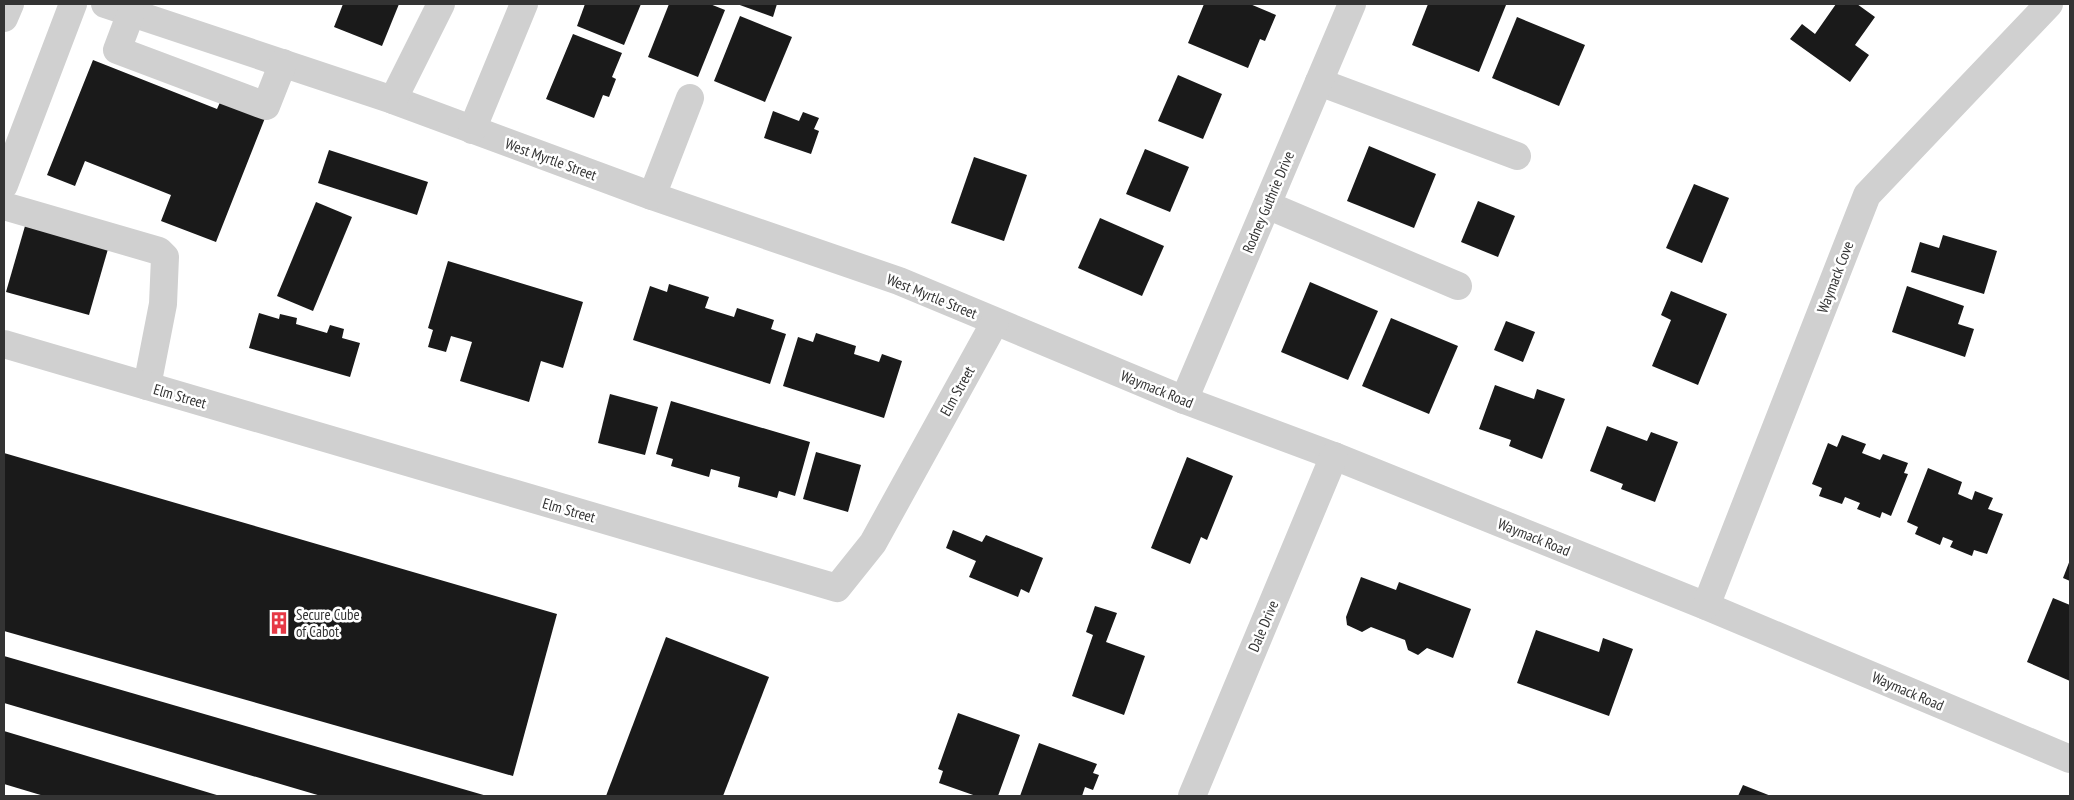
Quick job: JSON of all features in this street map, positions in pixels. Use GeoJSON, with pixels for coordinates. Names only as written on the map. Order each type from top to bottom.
{"type":"FeatureCollection","features":[{"type":"Feature","properties":{"kind":"street"},"geometry":{"type":"LineString","coordinates":[[4,18],[10,4]]}},
{"type":"Feature","properties":{"kind":"street"},"geometry":{"type":"LineString","coordinates":[[4,186],[73,4]]}},
{"type":"Feature","properties":{"kind":"street","name":"West Myrtle Street"},"geometry":{"type":"LineString","coordinates":[[105,4],[392,100],[652,196],[899,281],[995,322]]}},
{"type":"Feature","properties":{"kind":"street"},"geometry":{"type":"LineString","coordinates":[[392,100],[441,4]]}},
{"type":"Feature","properties":{"kind":"street"},"geometry":{"type":"LineString","coordinates":[[472,130],[524,4]]}},
{"type":"Feature","properties":{"kind":"street","name":"Rodney Guthrie Drive"},"geometry":{"type":"LineString","coordinates":[[1184,400],[1352,4]]}},
{"type":"Feature","properties":{"kind":"street","name":"Waymack Cove"},"geometry":{"type":"LineString","coordinates":[[1706,606],[1867,195],[2049,4]]}},
{"type":"Feature","properties":{"kind":"street"},"geometry":{"type":"LineString","coordinates":[[131,13],[117,50],[266,106],[283,64]]}},
{"type":"Feature","properties":{"kind":"street"},"geometry":{"type":"LineString","coordinates":[[1319,82],[1517,156]]}},
{"type":"Feature","properties":{"kind":"street"},"geometry":{"type":"LineString","coordinates":[[652,196],[690,98]]}},
{"type":"Feature","properties":{"kind":"street"},"geometry":{"type":"LineString","coordinates":[[1267,205],[1458,286]]}},
{"type":"Feature","properties":{"kind":"street"},"geometry":{"type":"LineString","coordinates":[[4,206],[159,251],[165,257],[163,304],[147,386]]}},
{"type":"Feature","properties":{"kind":"street","name":"Waymack Road"},"geometry":{"type":"LineString","coordinates":[[995,322],[1184,400],[1334,456],[1706,606],[2070,759]]}},
{"type":"Feature","properties":{"kind":"street","name":"Elm Street"},"geometry":{"type":"LineString","coordinates":[[4,344],[837,588],[873,543],[995,322]]}},
{"type":"Feature","properties":{"kind":"street","name":"Dale Drive"},"geometry":{"type":"LineString","coordinates":[[1192,796],[1334,456]]}},
{"type":"Feature","properties":{"kind":"building"},"geometry":{"type":"Polygon","coordinates":[[[343,4],[399,4],[382,46],[334,27],[343,4]]]}},
{"type":"Feature","properties":{"kind":"building"},"geometry":{"type":"Polygon","coordinates":[[[585,4],[641,4],[624,45],[577,26],[585,4]]]}},
{"type":"Feature","properties":{"kind":"building"},"geometry":{"type":"Polygon","coordinates":[[[669,4],[710,4],[725,10],[698,77],[648,57],[669,4]]]}},
{"type":"Feature","properties":{"kind":"building"},"geometry":{"type":"Polygon","coordinates":[[[737,4],[777,4],[773,17],[737,4]]]}},
{"type":"Feature","properties":{"kind":"building"},"geometry":{"type":"Polygon","coordinates":[[[1204,4],[1250,4],[1276,15],[1265,41],[1260,39],[1248,68],[1188,43],[1204,4]]]}},
{"type":"Feature","properties":{"kind":"building"},"geometry":{"type":"Polygon","coordinates":[[[1428,4],[1506,5],[1479,72],[1412,45],[1428,4]]]}},
{"type":"Feature","properties":{"kind":"building"},"geometry":{"type":"Polygon","coordinates":[[[1836,4],[1857,4],[1875,17],[1855,45],[1869,55],[1850,82],[1790,39],[1802,24],[1815,34],[1836,4]]]}},
{"type":"Feature","properties":{"kind":"building"},"geometry":{"type":"Polygon","coordinates":[[[740,16],[792,37],[765,102],[714,81],[740,16]]]}},
{"type":"Feature","properties":{"kind":"building"},"geometry":{"type":"Polygon","coordinates":[[[1517,17],[1585,45],[1559,106],[1492,78],[1517,17]]]}},
{"type":"Feature","properties":{"kind":"building"},"geometry":{"type":"Polygon","coordinates":[[[573,34],[622,53],[612,77],[616,79],[609,97],[603,95],[594,118],[546,99],[573,34]]]}},
{"type":"Feature","properties":{"kind":"building"},"geometry":{"type":"Polygon","coordinates":[[[93,60],[217,109],[221,100],[265,118],[216,242],[161,221],[171,195],[85,161],[75,186],[47,175],[93,60]]]}},
{"type":"Feature","properties":{"kind":"building"},"geometry":{"type":"Polygon","coordinates":[[[1178,75],[1222,94],[1203,139],[1158,121],[1178,75]]]}},
{"type":"Feature","properties":{"kind":"building"},"geometry":{"type":"Polygon","coordinates":[[[773,111],[799,121],[803,112],[819,118],[814,129],[819,131],[811,154],[764,138],[773,111]]]}},
{"type":"Feature","properties":{"kind":"building"},"geometry":{"type":"Polygon","coordinates":[[[1369,146],[1436,174],[1414,228],[1347,201],[1369,146]]]}},
{"type":"Feature","properties":{"kind":"building"},"geometry":{"type":"Polygon","coordinates":[[[1145,149],[1189,167],[1170,212],[1126,194],[1145,149]]]}},
{"type":"Feature","properties":{"kind":"building"},"geometry":{"type":"Polygon","coordinates":[[[329,150],[428,182],[417,215],[318,183],[329,150]]]}},
{"type":"Feature","properties":{"kind":"building"},"geometry":{"type":"Polygon","coordinates":[[[974,157],[1027,175],[1004,241],[951,223],[974,157]]]}},
{"type":"Feature","properties":{"kind":"building"},"geometry":{"type":"Polygon","coordinates":[[[1694,184],[1729,198],[1702,263],[1666,248],[1694,184]]]}},
{"type":"Feature","properties":{"kind":"building"},"geometry":{"type":"Polygon","coordinates":[[[1478,201],[1515,216],[1498,257],[1461,242],[1478,201]]]}},
{"type":"Feature","properties":{"kind":"building"},"geometry":{"type":"Polygon","coordinates":[[[316,202],[352,217],[313,311],[277,296],[316,202]]]}},
{"type":"Feature","properties":{"kind":"building"},"geometry":{"type":"Polygon","coordinates":[[[1100,218],[1164,246],[1142,296],[1078,268],[1100,218]]]}},
{"type":"Feature","properties":{"kind":"building"},"geometry":{"type":"Polygon","coordinates":[[[25,226],[108,249],[89,315],[6,292],[25,226]]]}},
{"type":"Feature","properties":{"kind":"building"},"geometry":{"type":"Polygon","coordinates":[[[1943,235],[1997,251],[1984,294],[1911,272],[1920,242],[1939,248],[1943,235]]]}},
{"type":"Feature","properties":{"kind":"building"},"geometry":{"type":"Polygon","coordinates":[[[448,261],[583,302],[563,368],[541,361],[529,402],[460,381],[472,342],[451,336],[446,352],[428,347],[433,330],[428,328],[448,261]]]}},
{"type":"Feature","properties":{"kind":"building"},"geometry":{"type":"Polygon","coordinates":[[[1310,282],[1378,311],[1348,380],[1281,352],[1310,282]]]}},
{"type":"Feature","properties":{"kind":"building"},"geometry":{"type":"Polygon","coordinates":[[[669,284],[709,297],[705,308],[734,317],[737,308],[774,320],[771,329],[786,334],[770,384],[633,340],[650,286],[667,292],[669,284]]]}},
{"type":"Feature","properties":{"kind":"building"},"geometry":{"type":"Polygon","coordinates":[[[1907,286],[1964,306],[1958,324],[1974,329],[1965,357],[1892,332],[1907,286]]]}},
{"type":"Feature","properties":{"kind":"building"},"geometry":{"type":"Polygon","coordinates":[[[1671,291],[1727,314],[1698,385],[1652,366],[1671,320],[1661,315],[1671,291]]]}},
{"type":"Feature","properties":{"kind":"building"},"geometry":{"type":"Polygon","coordinates":[[[259,313],[279,319],[280,314],[297,318],[296,324],[327,333],[330,325],[344,329],[342,338],[360,343],[350,377],[249,348],[259,313]]]}},
{"type":"Feature","properties":{"kind":"building"},"geometry":{"type":"Polygon","coordinates":[[[1391,318],[1458,346],[1429,414],[1362,386],[1391,318]]]}},
{"type":"Feature","properties":{"kind":"building"},"geometry":{"type":"Polygon","coordinates":[[[1506,321],[1535,332],[1523,362],[1494,350],[1506,321]]]}},
{"type":"Feature","properties":{"kind":"building"},"geometry":{"type":"Polygon","coordinates":[[[816,333],[856,346],[854,354],[879,362],[882,354],[902,361],[884,418],[783,386],[798,337],[813,342],[816,333]]]}},
{"type":"Feature","properties":{"kind":"building"},"geometry":{"type":"Polygon","coordinates":[[[1495,385],[1534,399],[1537,389],[1565,399],[1542,459],[1509,446],[1511,440],[1479,429],[1495,385]]]}},
{"type":"Feature","properties":{"kind":"building"},"geometry":{"type":"Polygon","coordinates":[[[610,394],[658,407],[645,455],[598,443],[610,394]]]}},
{"type":"Feature","properties":{"kind":"building"},"geometry":{"type":"Polygon","coordinates":[[[671,401],[810,442],[795,496],[779,491],[777,498],[738,487],[740,477],[711,469],[709,477],[671,466],[673,459],[656,454],[671,401]]]}},
{"type":"Feature","properties":{"kind":"building"},"geometry":{"type":"Polygon","coordinates":[[[1607,426],[1647,441],[1651,432],[1678,442],[1655,502],[1621,489],[1623,484],[1590,471],[1607,426]]]}},
{"type":"Feature","properties":{"kind":"building"},"geometry":{"type":"Polygon","coordinates":[[[1842,435],[1866,444],[1862,453],[1880,460],[1883,454],[1908,463],[1904,473],[1908,474],[1891,516],[1882,512],[1880,518],[1857,509],[1860,503],[1845,497],[1842,504],[1819,496],[1822,488],[1812,484],[1828,443],[1837,447],[1842,435]]]}},
{"type":"Feature","properties":{"kind":"building"},"geometry":{"type":"Polygon","coordinates":[[[816,452],[861,465],[848,512],[803,499],[816,452]]]}},
{"type":"Feature","properties":{"kind":"building","name":"Secure Cube of Cabot"},"geometry":{"type":"Polygon","coordinates":[[[4,453],[557,614],[513,776],[4,631],[4,453]]]}},
{"type":"Feature","properties":{"kind":"building"},"geometry":{"type":"Polygon","coordinates":[[[1187,457],[1233,476],[1207,540],[1201,537],[1190,564],[1151,548],[1187,457]]]}},
{"type":"Feature","properties":{"kind":"building"},"geometry":{"type":"Polygon","coordinates":[[[1928,468],[1962,482],[1958,494],[1972,500],[1975,491],[1993,498],[1988,509],[2003,514],[1987,554],[1974,550],[1972,556],[1950,547],[1953,541],[1943,537],[1940,545],[1915,534],[1918,527],[1907,522],[1928,468]]]}},
{"type":"Feature","properties":{"kind":"building"},"geometry":{"type":"Polygon","coordinates":[[[953,530],[982,542],[986,535],[1043,558],[1029,593],[1021,589],[1018,597],[969,577],[976,561],[946,548],[953,530]]]}},
{"type":"Feature","properties":{"kind":"building"},"geometry":{"type":"Polygon","coordinates":[[[2070,560],[2070,581],[2063,578],[2070,560]]]}},
{"type":"Feature","properties":{"kind":"building"},"geometry":{"type":"Polygon","coordinates":[[[1361,577],[1396,590],[1399,582],[1471,609],[1453,658],[1427,648],[1418,655],[1408,650],[1405,640],[1371,627],[1362,632],[1347,625],[1346,617],[1361,577]]]}},
{"type":"Feature","properties":{"kind":"building"},"geometry":{"type":"Polygon","coordinates":[[[2053,598],[2070,605],[2070,681],[2027,662],[2053,598]]]}},
{"type":"Feature","properties":{"kind":"building"},"geometry":{"type":"Polygon","coordinates":[[[1095,606],[1117,613],[1106,642],[1145,656],[1124,715],[1072,696],[1093,635],[1086,632],[1095,606]]]}},
{"type":"Feature","properties":{"kind":"building"},"geometry":{"type":"Polygon","coordinates":[[[1536,630],[1599,652],[1603,638],[1633,649],[1609,716],[1517,683],[1536,630]]]}},
{"type":"Feature","properties":{"kind":"building"},"geometry":{"type":"Polygon","coordinates":[[[666,637],[769,677],[723,796],[606,796],[666,637]]]}},
{"type":"Feature","properties":{"kind":"building"},"geometry":{"type":"Polygon","coordinates":[[[4,656],[487,796],[321,796],[4,703],[4,656]]]}},
{"type":"Feature","properties":{"kind":"building"},"geometry":{"type":"Polygon","coordinates":[[[958,713],[1020,735],[998,796],[976,796],[939,783],[943,771],[938,769],[958,713]]]}},
{"type":"Feature","properties":{"kind":"building"},"geometry":{"type":"Polygon","coordinates":[[[4,731],[220,796],[44,796],[4,784],[4,731]]]}},
{"type":"Feature","properties":{"kind":"building"},"geometry":{"type":"Polygon","coordinates":[[[1039,743],[1097,764],[1093,773],[1099,775],[1093,790],[1085,787],[1082,796],[1020,796],[1039,743]]]}},
{"type":"Feature","properties":{"kind":"building"},"geometry":{"type":"Polygon","coordinates":[[[1743,785],[1771,796],[1738,796],[1743,785]]]}},
{"type":"Feature","properties":{"kind":"place","name":"Secure Cube of Cabot"},"geometry":{"type":"Point","coordinates":[279,623]}}]}
